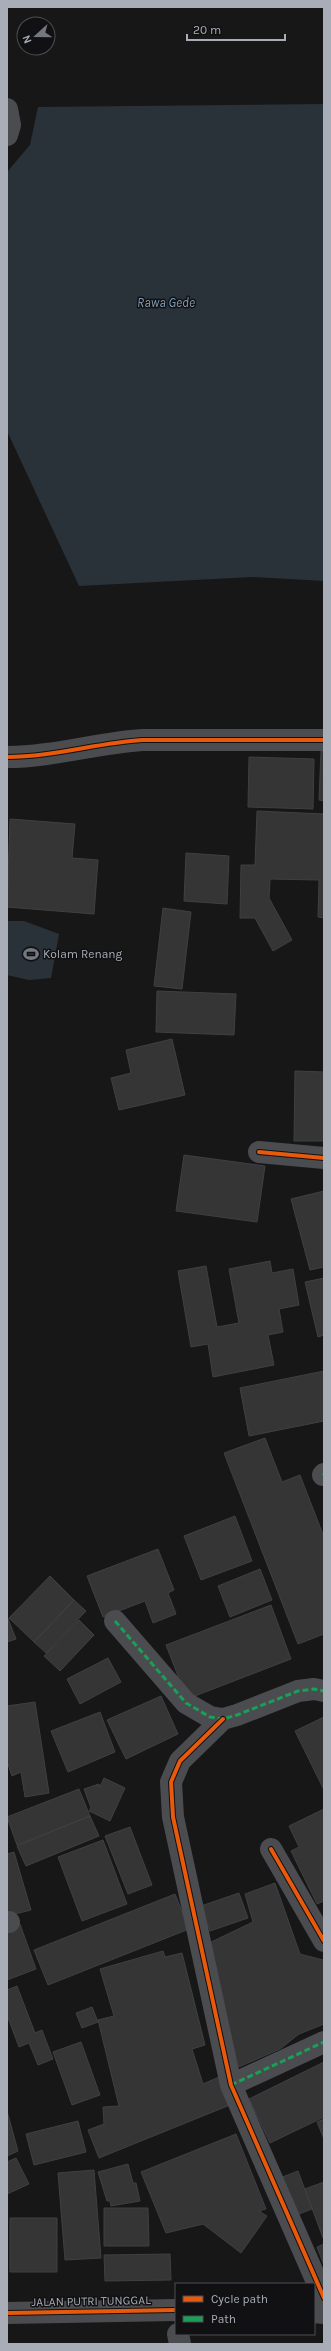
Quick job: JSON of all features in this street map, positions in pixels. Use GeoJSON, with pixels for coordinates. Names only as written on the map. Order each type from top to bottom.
{"type":"FeatureCollection","features":[{"type":"Feature","properties":{"kind":"street"},"geometry":{"type":"LineString","coordinates":[[7,109],[10,125],[7,135]]}},
{"type":"Feature","properties":{"kind":"street"},"geometry":{"type":"LineString","coordinates":[[7,757],[28,757],[114,742],[142,740],[324,740]]}},
{"type":"Feature","properties":{"kind":"street"},"geometry":{"type":"LineString","coordinates":[[259,1152],[324,1158]]}},
{"type":"Feature","properties":{"kind":"street"},"geometry":{"type":"LineString","coordinates":[[116,1621],[186,1703],[202,1714],[224,1719]]}},
{"type":"Feature","properties":{"kind":"street"},"geometry":{"type":"LineString","coordinates":[[324,1691],[314,1689],[298,1691],[224,1719],[180,1761],[171,1782],[173,1817],[231,2085],[324,2298]]}},
{"type":"Feature","properties":{"kind":"street"},"geometry":{"type":"LineString","coordinates":[[271,1849],[324,1941]]}},
{"type":"Feature","properties":{"kind":"street"},"geometry":{"type":"LineString","coordinates":[[231,2085],[324,2042]]}},
{"type":"Feature","properties":{"kind":"street","name":"JALAN PUTRI TUNGGAL"},"geometry":{"type":"LineString","coordinates":[[7,2312],[175,2315]]}},
{"type":"Feature","properties":{"kind":"water","name":"Rawa Gede"},"geometry":{"type":"Polygon","coordinates":[[[324,104],[324,581],[252,577],[79,586],[7,431],[7,172],[30,145],[38,107],[324,104]]]}},
{"type":"Feature","properties":{"kind":"water","name":"Kolam Renang"},"geometry":{"type":"Polygon","coordinates":[[[7,921],[24,921],[59,934],[51,978],[29,980],[7,975],[7,921]]]}},
{"type":"Feature","properties":{"kind":"building"},"geometry":{"type":"Polygon","coordinates":[[[321,751],[324,752],[324,801],[319,800],[321,751]]]}},
{"type":"Feature","properties":{"kind":"building"},"geometry":{"type":"Polygon","coordinates":[[[249,757],[314,759],[313,809],[248,807],[249,757]]]}},
{"type":"Feature","properties":{"kind":"building"},"geometry":{"type":"Polygon","coordinates":[[[257,811],[324,814],[324,918],[318,917],[319,880],[270,879],[269,898],[292,940],[273,951],[255,918],[240,918],[241,865],[255,865],[257,811]]]}},
{"type":"Feature","properties":{"kind":"building"},"geometry":{"type":"Polygon","coordinates":[[[10,819],[75,824],[72,858],[98,860],[94,914],[7,907],[10,819]]]}},
{"type":"Feature","properties":{"kind":"building"},"geometry":{"type":"Polygon","coordinates":[[[186,853],[229,856],[227,904],[184,901],[186,853]]]}},
{"type":"Feature","properties":{"kind":"building"},"geometry":{"type":"Polygon","coordinates":[[[163,908],[191,912],[182,989],[154,986],[163,908]]]}},
{"type":"Feature","properties":{"kind":"building"},"geometry":{"type":"Polygon","coordinates":[[[157,991],[236,994],[234,1035],[156,1032],[157,991]]]}},
{"type":"Feature","properties":{"kind":"building"},"geometry":{"type":"Polygon","coordinates":[[[172,1039],[185,1095],[119,1110],[111,1078],[131,1073],[126,1050],[172,1039]]]}},
{"type":"Feature","properties":{"kind":"building"},"geometry":{"type":"Polygon","coordinates":[[[295,1071],[324,1072],[324,1141],[294,1141],[295,1071]]]}},
{"type":"Feature","properties":{"kind":"building"},"geometry":{"type":"Polygon","coordinates":[[[184,1155],[265,1166],[257,1222],[176,1211],[184,1155]]]}},
{"type":"Feature","properties":{"kind":"building"},"geometry":{"type":"Polygon","coordinates":[[[324,1191],[324,1267],[310,1270],[291,1199],[324,1191]]]}},
{"type":"Feature","properties":{"kind":"building"},"geometry":{"type":"Polygon","coordinates":[[[270,1261],[272,1273],[293,1269],[299,1305],[279,1309],[283,1332],[268,1335],[274,1365],[213,1377],[208,1344],[191,1347],[178,1271],[206,1266],[217,1327],[239,1323],[229,1269],[270,1261]]]}},
{"type":"Feature","properties":{"kind":"building"},"geometry":{"type":"Polygon","coordinates":[[[324,1278],[324,1335],[318,1337],[305,1282],[324,1278]]]}},
{"type":"Feature","properties":{"kind":"building"},"geometry":{"type":"Polygon","coordinates":[[[324,1371],[324,1421],[249,1436],[240,1388],[324,1371]]]}},
{"type":"Feature","properties":{"kind":"building"},"geometry":{"type":"Polygon","coordinates":[[[265,1438],[282,1482],[300,1475],[324,1537],[324,1634],[298,1644],[224,1453],[265,1438]]]}},
{"type":"Feature","properties":{"kind":"building"},"geometry":{"type":"Polygon","coordinates":[[[235,1516],[252,1561],[201,1580],[184,1536],[235,1516]]]}},
{"type":"Feature","properties":{"kind":"building"},"geometry":{"type":"Polygon","coordinates":[[[158,1549],[174,1590],[168,1593],[176,1614],[153,1623],[145,1601],[103,1617],[87,1576],[158,1549]]]}},
{"type":"Feature","properties":{"kind":"building"},"geometry":{"type":"Polygon","coordinates":[[[260,1569],[272,1600],[230,1617],[218,1586],[260,1569]]]}},
{"type":"Feature","properties":{"kind":"building"},"geometry":{"type":"Polygon","coordinates":[[[50,1576],[74,1600],[34,1642],[9,1618],[50,1576]]]}},
{"type":"Feature","properties":{"kind":"building"},"geometry":{"type":"Polygon","coordinates":[[[74,1600],[86,1611],[46,1653],[34,1642],[74,1600]]]}},
{"type":"Feature","properties":{"kind":"building"},"geometry":{"type":"Polygon","coordinates":[[[271,1605],[291,1659],[187,1699],[166,1645],[271,1605]]]}},
{"type":"Feature","properties":{"kind":"building"},"geometry":{"type":"Polygon","coordinates":[[[7,1616],[16,1639],[7,1642],[7,1616]]]}},
{"type":"Feature","properties":{"kind":"building"},"geometry":{"type":"Polygon","coordinates":[[[79,1620],[94,1635],[60,1671],[44,1656],[79,1620]]]}},
{"type":"Feature","properties":{"kind":"building"},"geometry":{"type":"Polygon","coordinates":[[[108,1658],[121,1682],[80,1704],[67,1679],[108,1658]]]}},
{"type":"Feature","properties":{"kind":"building"},"geometry":{"type":"Polygon","coordinates":[[[161,1696],[178,1734],[126,1759],[107,1720],[161,1696]]]}},
{"type":"Feature","properties":{"kind":"building"},"geometry":{"type":"Polygon","coordinates":[[[35,1702],[49,1793],[25,1797],[21,1772],[12,1776],[7,1761],[7,1706],[35,1702]]]}},
{"type":"Feature","properties":{"kind":"building"},"geometry":{"type":"Polygon","coordinates":[[[100,1712],[115,1752],[68,1772],[51,1731],[100,1712]]]}},
{"type":"Feature","properties":{"kind":"building"},"geometry":{"type":"Polygon","coordinates":[[[324,1717],[324,1790],[295,1731],[324,1717]]]}},
{"type":"Feature","properties":{"kind":"building"},"geometry":{"type":"Polygon","coordinates":[[[104,1778],[125,1788],[110,1821],[89,1811],[91,1808],[84,1789],[99,1784],[100,1787],[104,1778]]]}},
{"type":"Feature","properties":{"kind":"building"},"geometry":{"type":"Polygon","coordinates":[[[79,1789],[90,1816],[17,1845],[7,1817],[79,1789]]]}},
{"type":"Feature","properties":{"kind":"building"},"geometry":{"type":"Polygon","coordinates":[[[324,1809],[324,1901],[317,1904],[291,1851],[299,1847],[289,1826],[324,1809]]]}},
{"type":"Feature","properties":{"kind":"building"},"geometry":{"type":"Polygon","coordinates":[[[90,1816],[99,1836],[26,1866],[17,1846],[90,1816]]]}},
{"type":"Feature","properties":{"kind":"building"},"geometry":{"type":"Polygon","coordinates":[[[130,1827],[152,1885],[128,1894],[105,1836],[130,1827]]]}},
{"type":"Feature","properties":{"kind":"building"},"geometry":{"type":"Polygon","coordinates":[[[103,1840],[127,1904],[82,1921],[58,1857],[103,1840]]]}},
{"type":"Feature","properties":{"kind":"building"},"geometry":{"type":"Polygon","coordinates":[[[14,1852],[31,1910],[7,1916],[7,1854],[14,1852]]]}},
{"type":"Feature","properties":{"kind":"building"},"geometry":{"type":"Polygon","coordinates":[[[275,1883],[300,1954],[323,1960],[324,1962],[324,2024],[299,2034],[280,2049],[234,2069],[205,1945],[253,1922],[245,1894],[275,1883]]]}},
{"type":"Feature","properties":{"kind":"building"},"geometry":{"type":"Polygon","coordinates":[[[239,1893],[248,1918],[210,1931],[201,1906],[239,1893]]]}},
{"type":"Feature","properties":{"kind":"building"},"geometry":{"type":"Polygon","coordinates":[[[175,1894],[189,1929],[48,1985],[34,1950],[175,1894]]]}},
{"type":"Feature","properties":{"kind":"building"},"geometry":{"type":"Polygon","coordinates":[[[20,1924],[36,1969],[7,1980],[7,1929],[20,1924]]]}},
{"type":"Feature","properties":{"kind":"building"},"geometry":{"type":"Polygon","coordinates":[[[163,1951],[165,1957],[182,1953],[205,2045],[192,2049],[203,2084],[219,2077],[230,2105],[99,2158],[88,2130],[104,2124],[103,2107],[119,2106],[98,2020],[114,2016],[100,1969],[163,1951]]]}},
{"type":"Feature","properties":{"kind":"building"},"geometry":{"type":"Polygon","coordinates":[[[17,1986],[35,2033],[42,2030],[53,2059],[38,2065],[29,2043],[19,2047],[7,2015],[7,1990],[17,1986]]]}},
{"type":"Feature","properties":{"kind":"building"},"geometry":{"type":"Polygon","coordinates":[[[92,2007],[98,2022],[82,2028],[76,2013],[92,2007]]]}},
{"type":"Feature","properties":{"kind":"building"},"geometry":{"type":"Polygon","coordinates":[[[81,2042],[100,2095],[72,2105],[53,2052],[81,2042]]]}},
{"type":"Feature","properties":{"kind":"building"},"geometry":{"type":"Polygon","coordinates":[[[324,2062],[324,2117],[270,2143],[249,2099],[324,2062]]]}},
{"type":"Feature","properties":{"kind":"building"},"geometry":{"type":"Polygon","coordinates":[[[7,2111],[18,2151],[7,2156],[7,2111]]]}},
{"type":"Feature","properties":{"kind":"building"},"geometry":{"type":"Polygon","coordinates":[[[324,2119],[324,2139],[317,2122],[324,2119]]]}},
{"type":"Feature","properties":{"kind":"building"},"geometry":{"type":"Polygon","coordinates":[[[78,2121],[86,2152],[34,2165],[26,2134],[78,2121]]]}},
{"type":"Feature","properties":{"kind":"building"},"geometry":{"type":"Polygon","coordinates":[[[236,2134],[266,2209],[259,2211],[267,2216],[241,2253],[203,2224],[166,2233],[141,2172],[236,2134]]]}},
{"type":"Feature","properties":{"kind":"building"},"geometry":{"type":"Polygon","coordinates":[[[16,2158],[29,2184],[7,2194],[7,2162],[16,2158]]]}},
{"type":"Feature","properties":{"kind":"building"},"geometry":{"type":"Polygon","coordinates":[[[128,2164],[133,2183],[136,2183],[140,2201],[111,2206],[110,2201],[107,2201],[98,2172],[128,2164]]]}},
{"type":"Feature","properties":{"kind":"building"},"geometry":{"type":"Polygon","coordinates":[[[94,2170],[101,2258],[65,2260],[58,2173],[94,2170]]]}},
{"type":"Feature","properties":{"kind":"building"},"geometry":{"type":"Polygon","coordinates":[[[298,2171],[312,2209],[294,2216],[280,2178],[298,2171]]]}},
{"type":"Feature","properties":{"kind":"building"},"geometry":{"type":"Polygon","coordinates":[[[324,2182],[324,2238],[323,2238],[305,2189],[324,2182]]]}},
{"type":"Feature","properties":{"kind":"building"},"geometry":{"type":"Polygon","coordinates":[[[104,2208],[148,2208],[149,2246],[104,2246],[104,2208]]]}},
{"type":"Feature","properties":{"kind":"building"},"geometry":{"type":"Polygon","coordinates":[[[10,2218],[57,2218],[57,2272],[10,2272],[10,2218]]]}},
{"type":"Feature","properties":{"kind":"building"},"geometry":{"type":"Polygon","coordinates":[[[324,2244],[324,2265],[317,2247],[324,2244]]]}},
{"type":"Feature","properties":{"kind":"building"},"geometry":{"type":"Polygon","coordinates":[[[170,2254],[171,2280],[105,2281],[104,2255],[170,2254]]]}},
{"type":"Feature","properties":{"kind":"marked path"},"geometry":{"type":"LineString","coordinates":[[115,1621],[186,1703],[210,1717],[223,1719],[237,1715],[298,1691],[314,1689],[324,1691]]}},
{"type":"Feature","properties":{"kind":"marked path"},"geometry":{"type":"LineString","coordinates":[[231,2085],[324,2042]]}},
{"type":"Feature","properties":{"kind":"cycle path"},"geometry":{"type":"LineString","coordinates":[[7,757],[41,755],[142,740],[324,740]]}},
{"type":"Feature","properties":{"kind":"cycle path"},"geometry":{"type":"LineString","coordinates":[[259,1152],[324,1158]]}},
{"type":"Feature","properties":{"kind":"cycle path"},"geometry":{"type":"LineString","coordinates":[[223,1719],[180,1761],[171,1782],[173,1817],[231,2085],[324,2298]]}},
{"type":"Feature","properties":{"kind":"cycle path"},"geometry":{"type":"LineString","coordinates":[[271,1849],[324,1941]]}},
{"type":"Feature","properties":{"kind":"cycle path"},"geometry":{"type":"LineString","coordinates":[[7,2313],[175,2310]]}},
{"type":"Feature","properties":{"kind":"place","name":"Kolam Renang"},"geometry":{"type":"Point","coordinates":[31,954]}}]}
